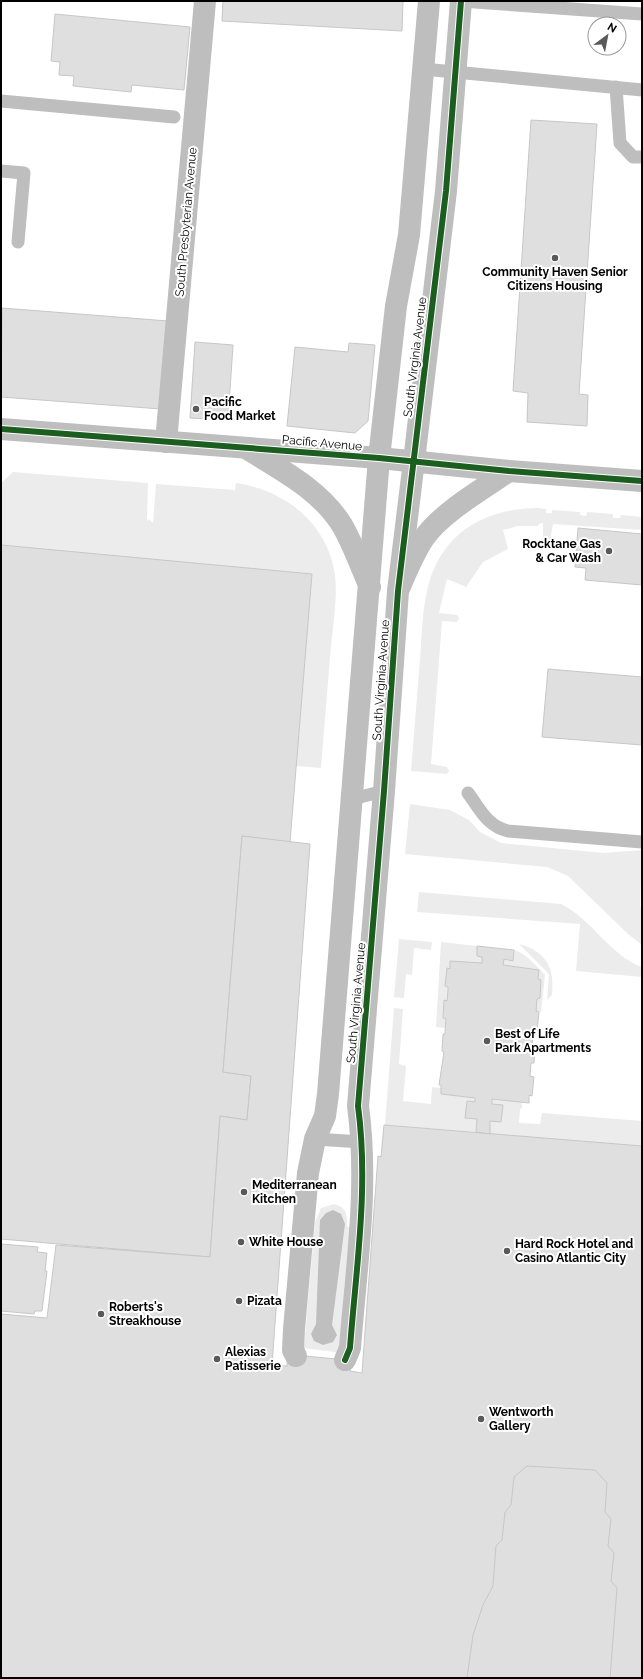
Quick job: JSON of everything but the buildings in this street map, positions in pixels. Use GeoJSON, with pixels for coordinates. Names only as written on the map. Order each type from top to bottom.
{"type":"FeatureCollection","features":[{"type":"Feature","properties":{"kind":"street","name":"South Presbyterian Avenue"},"geometry":{"type":"LineString","coordinates":[[166,442],[205,1]]}},
{"type":"Feature","properties":{"kind":"street","name":"South Virginia Avenue"},"geometry":{"type":"LineString","coordinates":[[296,1356],[293,1350],[294,1329],[308,1173],[316,1139],[325,1116],[328,1094],[370,587],[379,458],[396,306],[409,235],[429,1]]}},
{"type":"Feature","properties":{"kind":"street","name":"South Virginia Avenue"},"geometry":{"type":"LineString","coordinates":[[345,1360],[350,1348],[364,1182],[358,1106],[384,791],[398,591],[446,191],[461,1]]}},
{"type":"Feature","properties":{"kind":"street","name":"Pacific Avenue"},"geometry":{"type":"LineString","coordinates":[[1,429],[379,458],[509,471],[642,481]]}},
{"type":"Feature","properties":{"kind":"street"},"geometry":{"type":"LineString","coordinates":[[247,448],[313,492],[331,510],[343,526],[370,587]]}},
{"type":"Feature","properties":{"kind":"street"},"geometry":{"type":"LineString","coordinates":[[398,591],[414,554],[437,522],[509,471]]}},
{"type":"Feature","properties":{"kind":"lane"},"geometry":{"type":"LineString","coordinates":[[461,1],[557,4],[642,14]]}},
{"type":"Feature","properties":{"kind":"lane"},"geometry":{"type":"LineString","coordinates":[[423,69],[642,90]]}},
{"type":"Feature","properties":{"kind":"lane"},"geometry":{"type":"LineString","coordinates":[[616,87],[620,143],[633,157],[642,157]]}},
{"type":"Feature","properties":{"kind":"lane"},"geometry":{"type":"LineString","coordinates":[[1,101],[174,117]]}},
{"type":"Feature","properties":{"kind":"lane"},"geometry":{"type":"LineString","coordinates":[[1,171],[24,173],[18,242]]}},
{"type":"Feature","properties":{"kind":"lane"},"geometry":{"type":"LineString","coordinates":[[352,799],[384,791]]}},
{"type":"Feature","properties":{"kind":"lane"},"geometry":{"type":"LineString","coordinates":[[468,793],[482,814],[497,828],[508,831],[642,842]]}},
{"type":"Feature","properties":{"kind":"lane"},"geometry":{"type":"LineString","coordinates":[[316,1139],[362,1142]]}},
{"type":"Feature","properties":{"kind":"shaded area"},"geometry":{"type":"Polygon","coordinates":[[[13,472],[148,483],[147,521],[149,519],[153,523],[156,484],[235,490],[236,483],[271,493],[301,512],[314,525],[323,540],[331,557],[336,584],[321,768],[296,766],[220,566],[1,545],[1,483],[13,472]]]}},
{"type":"Feature","properties":{"kind":"shaded area"},"geometry":{"type":"Polygon","coordinates":[[[518,509],[546,509],[546,513],[552,513],[552,510],[580,512],[580,515],[586,516],[587,512],[613,514],[613,518],[620,518],[621,515],[642,517],[642,530],[553,524],[550,541],[546,543],[543,539],[543,523],[539,524],[538,526],[518,526],[503,530],[508,549],[483,562],[466,587],[447,579],[439,613],[457,615],[459,618],[457,622],[442,621],[431,764],[447,767],[449,771],[447,774],[411,771],[424,611],[429,583],[436,565],[445,549],[456,537],[470,526],[484,518],[518,509]]]}},
{"type":"Feature","properties":{"kind":"shaded area"},"geometry":{"type":"Polygon","coordinates":[[[410,804],[450,810],[469,820],[480,832],[501,843],[604,853],[642,850],[640,907],[642,908],[642,945],[628,934],[568,876],[547,867],[405,854],[410,804]]]}},
{"type":"Feature","properties":{"kind":"shaded area"},"geometry":{"type":"Polygon","coordinates":[[[419,892],[561,904],[582,918],[620,954],[642,967],[642,977],[576,971],[580,924],[417,912],[419,892]]]}},
{"type":"Feature","properties":{"kind":"shaded area"},"geometry":{"type":"Polygon","coordinates":[[[399,939],[432,942],[431,950],[414,948],[412,975],[406,974],[404,998],[394,997],[399,939]]]}},
{"type":"Feature","properties":{"kind":"shaded area"},"geometry":{"type":"Polygon","coordinates":[[[441,942],[477,946],[477,956],[482,957],[482,963],[450,961],[450,969],[447,969],[445,986],[448,987],[447,1001],[444,1001],[443,1018],[446,1019],[445,1028],[436,1027],[441,942]]]}},
{"type":"Feature","properties":{"kind":"shaded area"},"geometry":{"type":"Polygon","coordinates":[[[519,944],[536,951],[547,962],[553,985],[552,995],[547,1000],[549,974],[519,944]]]}},
{"type":"Feature","properties":{"kind":"shaded area"},"geometry":{"type":"Polygon","coordinates":[[[514,950],[527,957],[545,975],[541,1012],[536,1011],[537,999],[540,998],[541,980],[538,979],[539,970],[503,965],[504,959],[513,960],[514,950]]]}},
{"type":"Feature","properties":{"kind":"shaded area"},"geometry":{"type":"Polygon","coordinates":[[[394,1008],[403,1009],[399,1064],[406,1066],[403,1101],[431,1104],[432,1087],[441,1088],[441,1094],[475,1098],[475,1102],[467,1101],[465,1118],[477,1119],[476,1132],[385,1125],[394,1008]]]}},
{"type":"Feature","properties":{"kind":"shaded area"},"geometry":{"type":"Polygon","coordinates":[[[492,1099],[522,1102],[519,1123],[540,1124],[542,1113],[642,1121],[642,1146],[490,1134],[490,1121],[501,1121],[503,1105],[492,1104],[492,1099]]]}},
{"type":"Feature","properties":{"kind":"shaded area"},"geometry":{"type":"Polygon","coordinates":[[[334,1204],[344,1209],[347,1218],[347,1226],[350,1228],[344,1289],[341,1353],[304,1348],[315,1222],[321,1208],[334,1204]]]}},
{"type":"Feature","properties":{"kind":"shaded area"},"geometry":{"type":"Polygon","coordinates":[[[333,1210],[341,1214],[345,1224],[332,1325],[337,1335],[333,1342],[323,1345],[314,1341],[311,1334],[316,1324],[320,1220],[326,1213],[333,1210]]]}},
{"type":"Feature","properties":{"kind":"cycle path"},"geometry":{"type":"LineString","coordinates":[[345,1360],[350,1348],[360,1227],[362,1167],[358,1106],[384,791],[398,591],[446,191],[461,1]]}},
{"type":"Feature","properties":{"kind":"cycle path"},"geometry":{"type":"LineString","coordinates":[[1,429],[379,458],[509,471],[642,481]]}},
{"type":"Feature","properties":{"kind":"place","name":"Community Haven Senior Citizens Housing"},"geometry":{"type":"Point","coordinates":[555,258]}},
{"type":"Feature","properties":{"kind":"place","name":"Pacific Food Market"},"geometry":{"type":"Point","coordinates":[196,409]}},
{"type":"Feature","properties":{"kind":"place","name":"Rocktane Gas & Car Wash"},"geometry":{"type":"Point","coordinates":[609,551]}},
{"type":"Feature","properties":{"kind":"place","name":"Best of Life Park Apartments"},"geometry":{"type":"Point","coordinates":[487,1041]}},
{"type":"Feature","properties":{"kind":"place","name":"Mediterranean Kitchen"},"geometry":{"type":"Point","coordinates":[244,1192]}},
{"type":"Feature","properties":{"kind":"place","name":"White House"},"geometry":{"type":"Point","coordinates":[241,1242]}},
{"type":"Feature","properties":{"kind":"place","name":"Hard Rock Hotel and Casino Atlantic City"},"geometry":{"type":"Point","coordinates":[507,1251]}},
{"type":"Feature","properties":{"kind":"place","name":"Pizata"},"geometry":{"type":"Point","coordinates":[239,1301]}},
{"type":"Feature","properties":{"kind":"place","name":"Roberts's Streakhouse"},"geometry":{"type":"Point","coordinates":[101,1314]}},
{"type":"Feature","properties":{"kind":"place","name":"Alexias Patisserie"},"geometry":{"type":"Point","coordinates":[217,1359]}},
{"type":"Feature","properties":{"kind":"place","name":"Wentworth Gallery"},"geometry":{"type":"Point","coordinates":[481,1419]}}]}
